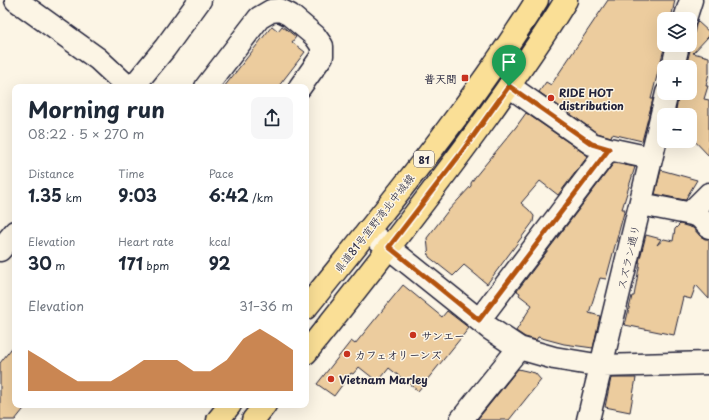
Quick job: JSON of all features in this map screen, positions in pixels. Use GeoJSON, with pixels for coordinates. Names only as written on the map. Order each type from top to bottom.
{"type":"FeatureCollection","features":[{"type":"Feature","properties":{"kind":"main road","name":"県道81号宜野湾北中城線"},"geometry":{"type":"LineString","coordinates":[[309,304],[368,231],[487,75],[537,0]]}},
{"type":"Feature","properties":{"kind":"main road","name":"81"},"geometry":{"type":"LineString","coordinates":[[309,349],[459,156],[509,86],[566,0]]}},
{"type":"Feature","properties":{"kind":"main road"},"geometry":{"type":"LineString","coordinates":[[218,420],[228,408]]}},
{"type":"Feature","properties":{"kind":"main road"},"geometry":{"type":"LineString","coordinates":[[253,420],[263,408]]}},
{"type":"Feature","properties":{"kind":"street"},"geometry":{"type":"LineString","coordinates":[[16,0],[98,59],[125,84]]}},
{"type":"Feature","properties":{"kind":"street"},"geometry":{"type":"LineString","coordinates":[[135,84],[165,48],[200,0]]}},
{"type":"Feature","properties":{"kind":"street"},"geometry":{"type":"LineString","coordinates":[[687,12],[691,0]]}},
{"type":"Feature","properties":{"kind":"street"},"geometry":{"type":"LineString","coordinates":[[208,84],[259,18],[271,11],[280,10],[290,15],[315,36],[322,46],[322,56],[302,84]]}},
{"type":"Feature","properties":{"kind":"street"},"geometry":{"type":"LineString","coordinates":[[509,86],[592,144],[651,158]]}},
{"type":"Feature","properties":{"kind":"street","name":"スズラン通り"},"geometry":{"type":"LineString","coordinates":[[588,420],[665,100]]}},
{"type":"Feature","properties":{"kind":"street"},"geometry":{"type":"LineString","coordinates":[[479,320],[609,149]]}},
{"type":"Feature","properties":{"kind":"street"},"geometry":{"type":"LineString","coordinates":[[692,214],[694,208],[709,194]]}},
{"type":"Feature","properties":{"kind":"street"},"geometry":{"type":"LineString","coordinates":[[640,204],[692,214],[700,217],[709,227]]}},
{"type":"Feature","properties":{"kind":"street"},"geometry":{"type":"LineString","coordinates":[[368,231],[479,320],[519,348],[554,358],[602,366],[709,363]]}},
{"type":"Feature","properties":{"kind":"street"},"geometry":{"type":"LineString","coordinates":[[0,250],[12,236]]}},
{"type":"Feature","properties":{"kind":"street"},"geometry":{"type":"LineString","coordinates":[[460,420],[519,348]]}},
{"type":"Feature","properties":{"kind":"building"},"geometry":{"type":"Polygon","coordinates":[[[608,0],[675,0],[672,12],[657,12],[657,52],[663,52],[661,60],[657,60],[657,76],[651,99],[653,99],[642,141],[612,134],[611,137],[597,133],[539,92],[546,82],[551,85],[608,0]]]}},
{"type":"Feature","properties":{"kind":"building"},"geometry":{"type":"Polygon","coordinates":[[[697,21],[709,32],[709,36],[697,49],[697,21]]]}},
{"type":"Feature","properties":{"kind":"building"},"geometry":{"type":"Polygon","coordinates":[[[272,26],[278,31],[282,26],[296,37],[292,42],[305,52],[280,84],[226,84],[272,26]]]}},
{"type":"Feature","properties":{"kind":"building"},"geometry":{"type":"Polygon","coordinates":[[[690,52],[709,57],[709,73],[706,86],[708,86],[704,99],[709,100],[709,156],[697,143],[697,108],[676,108],[678,100],[697,100],[697,60],[688,60],[690,52]]]}},
{"type":"Feature","properties":{"kind":"building"},"geometry":{"type":"Polygon","coordinates":[[[526,113],[588,156],[558,195],[540,181],[521,203],[534,216],[533,222],[487,284],[464,265],[453,276],[429,257],[427,238],[447,212],[471,186],[471,183],[475,177],[526,113]]]}},
{"type":"Feature","properties":{"kind":"building"},"geometry":{"type":"Polygon","coordinates":[[[614,163],[635,167],[622,209],[625,209],[606,279],[600,278],[589,313],[600,316],[593,348],[564,344],[538,337],[536,340],[525,337],[516,331],[532,305],[519,295],[520,293],[517,291],[614,163]]]}},
{"type":"Feature","properties":{"kind":"building"},"geometry":{"type":"Polygon","coordinates":[[[661,170],[697,180],[685,200],[655,194],[661,170]]]}},
{"type":"Feature","properties":{"kind":"building"},"geometry":{"type":"Polygon","coordinates":[[[680,224],[693,228],[700,236],[705,239],[709,239],[709,299],[696,285],[691,299],[683,297],[674,335],[625,325],[632,296],[634,296],[639,262],[646,235],[661,239],[657,245],[664,239],[673,241],[675,229],[680,224]]]}},
{"type":"Feature","properties":{"kind":"building","name":"サンエー"},"geometry":{"type":"Polygon","coordinates":[[[403,285],[442,317],[447,311],[469,328],[418,391],[389,368],[378,382],[359,367],[353,374],[351,373],[334,396],[317,384],[351,341],[355,344],[403,285]]]}},
{"type":"Feature","properties":{"kind":"building"},"geometry":{"type":"Polygon","coordinates":[[[12,348],[12,408],[25,408],[15,420],[0,420],[0,363],[12,348]]]}},
{"type":"Feature","properties":{"kind":"building"},"geometry":{"type":"Polygon","coordinates":[[[518,369],[535,373],[541,380],[509,420],[477,420],[518,369]]]}},
{"type":"Feature","properties":{"kind":"building"},"geometry":{"type":"Polygon","coordinates":[[[611,378],[636,378],[630,412],[605,407],[611,378]]]}},
{"type":"Feature","properties":{"kind":"place","name":"普天間"},"geometry":{"type":"Point","coordinates":[465,78]}},
{"type":"Feature","properties":{"kind":"place","name":"RIDE HOT distribution"},"geometry":{"type":"Point","coordinates":[551,98]}},
{"type":"Feature","properties":{"kind":"place","name":"サンエー"},"geometry":{"type":"Point","coordinates":[413,335]}},
{"type":"Feature","properties":{"kind":"place","name":"カフェオリーンズ"},"geometry":{"type":"Point","coordinates":[347,354]}},
{"type":"Feature","properties":{"kind":"place","name":"Vietnam Marley"},"geometry":{"type":"Point","coordinates":[331,379]}},
{"type":"Feature","properties":{"kind":"route"},"geometry":{"type":"LineString","coordinates":[[509,86],[592,144],[609,149],[479,320],[389,247],[459,156],[509,86]]}}]}
